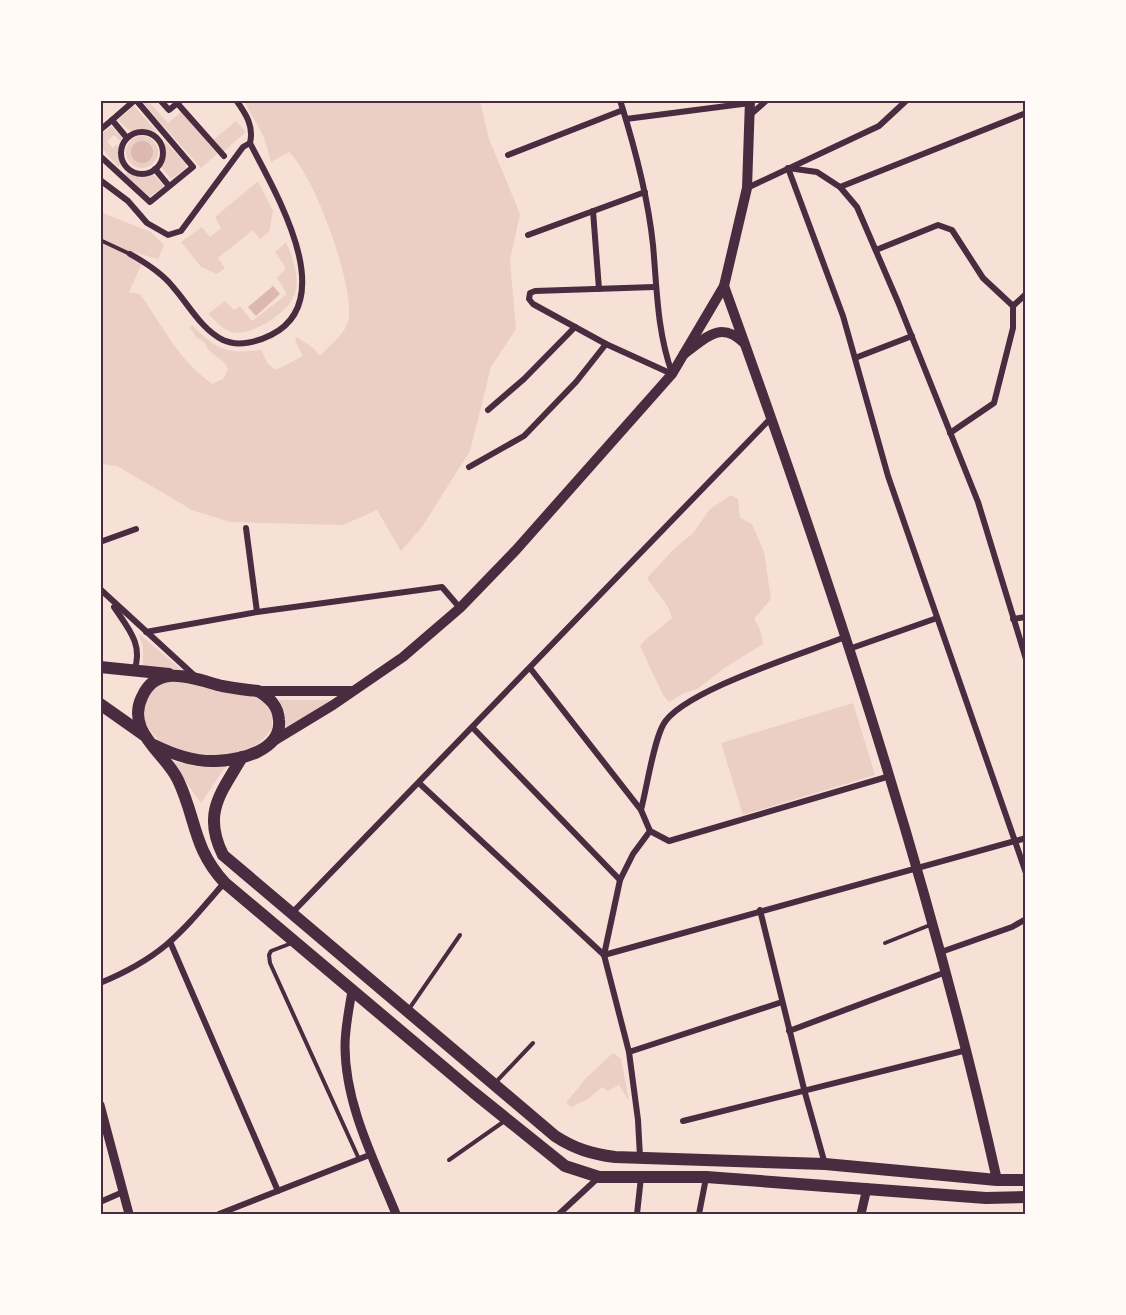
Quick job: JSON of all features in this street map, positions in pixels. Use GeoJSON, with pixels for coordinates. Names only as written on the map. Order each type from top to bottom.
{"type":"FeatureCollection","features":[{"type":"Feature","properties":{"kind":"highway"},"geometry":{"type":"LineString","coordinates":[[100,668],[173,675],[258,691],[268,696],[279,713],[277,734],[272,742],[255,753],[242,757],[204,761],[179,756],[150,741],[100,704]]}},
{"type":"Feature","properties":{"kind":"highway"},"geometry":{"type":"LineString","coordinates":[[173,675],[152,684],[139,703],[138,715],[150,741],[178,779],[202,853],[225,883],[506,1120],[565,1166],[599,1177],[706,1177],[934,1195],[1026,1197]]}},
{"type":"Feature","properties":{"kind":"highway"},"geometry":{"type":"LineString","coordinates":[[242,757],[215,804],[213,821],[215,839],[223,855],[555,1136],[573,1148],[594,1155],[825,1164],[997,1180],[1026,1180]]}},
{"type":"Feature","properties":{"kind":"highway"},"geometry":{"type":"LineString","coordinates":[[473,1092],[491,1080]]}},
{"type":"Feature","properties":{"kind":"highway"},"geometry":{"type":"LineString","coordinates":[[934,1195],[937,1175]]}},
{"type":"Feature","properties":{"kind":"main road"},"geometry":{"type":"LineString","coordinates":[[272,742],[403,657],[460,608],[539,525],[672,374],[724,286],[747,188],[750,106]]}},
{"type":"Feature","properties":{"kind":"main road"},"geometry":{"type":"LineString","coordinates":[[724,286],[772,418],[890,776],[968,1050],[997,1180]]}},
{"type":"Feature","properties":{"kind":"main road"},"geometry":{"type":"LineString","coordinates":[[682,355],[719,331],[729,331],[745,343]]}},
{"type":"Feature","properties":{"kind":"main road"},"geometry":{"type":"LineString","coordinates":[[258,691],[352,691]]}},
{"type":"Feature","properties":{"kind":"street"},"geometry":{"type":"LineString","coordinates":[[100,130],[135,100],[193,167],[150,202],[100,156]]}},
{"type":"Feature","properties":{"kind":"street"},"geometry":{"type":"LineString","coordinates":[[160,100],[169,110],[179,102],[224,156]]}},
{"type":"Feature","properties":{"kind":"street"},"geometry":{"type":"LineString","coordinates":[[130,254],[155,269],[172,285],[206,329],[224,341],[242,344],[275,333],[290,319],[299,305],[303,292],[301,261],[290,226],[250,143],[252,133],[246,114],[236,100]]}},
{"type":"Feature","properties":{"kind":"street"},"geometry":{"type":"LineString","coordinates":[[620,100],[645,192],[653,245],[654,287],[663,347],[672,374]]}},
{"type":"Feature","properties":{"kind":"street"},"geometry":{"type":"LineString","coordinates":[[626,119],[750,106],[767,100]]}},
{"type":"Feature","properties":{"kind":"street"},"geometry":{"type":"LineString","coordinates":[[747,188],[879,126],[908,100]]}},
{"type":"Feature","properties":{"kind":"street"},"geometry":{"type":"LineString","coordinates":[[508,155],[623,110]]}},
{"type":"Feature","properties":{"kind":"street"},"geometry":{"type":"LineString","coordinates":[[840,187],[1026,113]]}},
{"type":"Feature","properties":{"kind":"street"},"geometry":{"type":"LineString","coordinates":[[112,120],[127,138]]}},
{"type":"Feature","properties":{"kind":"street"},"geometry":{"type":"LineString","coordinates":[[146,132],[158,140],[162,152],[155,169],[141,174],[126,166],[121,150],[127,138],[133,134],[146,132]]}},
{"type":"Feature","properties":{"kind":"street"},"geometry":{"type":"LineString","coordinates":[[158,140],[165,134]]}},
{"type":"Feature","properties":{"kind":"street"},"geometry":{"type":"LineString","coordinates":[[100,180],[128,201],[147,223],[168,235],[181,231],[243,147],[250,143]]}},
{"type":"Feature","properties":{"kind":"street"},"geometry":{"type":"LineString","coordinates":[[119,173],[126,166]]}},
{"type":"Feature","properties":{"kind":"street"},"geometry":{"type":"LineString","coordinates":[[788,168],[818,172],[840,187],[857,207],[912,336],[978,502],[1026,658]]}},
{"type":"Feature","properties":{"kind":"street"},"geometry":{"type":"LineString","coordinates":[[788,168],[843,316],[888,476],[1026,873]]}},
{"type":"Feature","properties":{"kind":"street"},"geometry":{"type":"LineString","coordinates":[[155,169],[169,186]]}},
{"type":"Feature","properties":{"kind":"street"},"geometry":{"type":"LineString","coordinates":[[528,236],[645,192]]}},
{"type":"Feature","properties":{"kind":"street"},"geometry":{"type":"LineString","coordinates":[[593,211],[600,289]]}},
{"type":"Feature","properties":{"kind":"street"},"geometry":{"type":"LineString","coordinates":[[876,250],[938,225],[952,230],[983,278],[1012,306],[1013,328],[994,403],[950,433]]}},
{"type":"Feature","properties":{"kind":"street"},"geometry":{"type":"LineString","coordinates":[[654,287],[530,293],[529,299],[533,304],[606,344],[672,374]]}},
{"type":"Feature","properties":{"kind":"street"},"geometry":{"type":"LineString","coordinates":[[1012,306],[1026,294]]}},
{"type":"Feature","properties":{"kind":"street"},"geometry":{"type":"LineString","coordinates":[[488,410],[524,378],[574,327]]}},
{"type":"Feature","properties":{"kind":"street"},"geometry":{"type":"LineString","coordinates":[[855,358],[912,336]]}},
{"type":"Feature","properties":{"kind":"street"},"geometry":{"type":"LineString","coordinates":[[469,467],[524,435],[576,382],[606,344]]}},
{"type":"Feature","properties":{"kind":"street"},"geometry":{"type":"LineString","coordinates":[[291,914],[772,418]]}},
{"type":"Feature","properties":{"kind":"street"},"geometry":{"type":"LineString","coordinates":[[246,528],[257,612]]}},
{"type":"Feature","properties":{"kind":"street"},"geometry":{"type":"LineString","coordinates":[[100,542],[136,529]]}},
{"type":"Feature","properties":{"kind":"street"},"geometry":{"type":"LineString","coordinates":[[146,632],[257,612],[442,587],[460,608]]}},
{"type":"Feature","properties":{"kind":"street"},"geometry":{"type":"LineString","coordinates":[[100,589],[199,679]]}},
{"type":"Feature","properties":{"kind":"street"},"geometry":{"type":"LineString","coordinates":[[100,598],[109,599]]}},
{"type":"Feature","properties":{"kind":"street"},"geometry":{"type":"LineString","coordinates":[[109,599],[137,644],[139,653],[134,671]]}},
{"type":"Feature","properties":{"kind":"street"},"geometry":{"type":"LineString","coordinates":[[1013,619],[1026,617]]}},
{"type":"Feature","properties":{"kind":"street"},"geometry":{"type":"LineString","coordinates":[[849,649],[937,618]]}},
{"type":"Feature","properties":{"kind":"street"},"geometry":{"type":"LineString","coordinates":[[641,810],[662,726],[682,704],[845,637]]}},
{"type":"Feature","properties":{"kind":"street"},"geometry":{"type":"LineString","coordinates":[[530,668],[641,810],[650,831],[669,841],[890,776]]}},
{"type":"Feature","properties":{"kind":"street"},"geometry":{"type":"LineString","coordinates":[[473,728],[620,880]]}},
{"type":"Feature","properties":{"kind":"street"},"geometry":{"type":"LineString","coordinates":[[419,783],[603,955]]}},
{"type":"Feature","properties":{"kind":"street"},"geometry":{"type":"LineString","coordinates":[[640,1156],[629,1052],[603,955],[620,880],[633,854],[650,831]]}},
{"type":"Feature","properties":{"kind":"street"},"geometry":{"type":"LineString","coordinates":[[603,955],[1026,838]]}},
{"type":"Feature","properties":{"kind":"street"},"geometry":{"type":"LineString","coordinates":[[100,983],[138,967],[171,944],[225,883]]}},
{"type":"Feature","properties":{"kind":"street"},"geometry":{"type":"LineString","coordinates":[[760,910],[789,1031],[825,1164]]}},
{"type":"Feature","properties":{"kind":"street"},"geometry":{"type":"LineString","coordinates":[[941,952],[1012,927],[1026,918]]}},
{"type":"Feature","properties":{"kind":"street"},"geometry":{"type":"LineString","coordinates":[[171,944],[278,1191]]}},
{"type":"Feature","properties":{"kind":"street"},"geometry":{"type":"LineString","coordinates":[[789,1031],[946,972]]}},
{"type":"Feature","properties":{"kind":"street"},"geometry":{"type":"LineString","coordinates":[[352,991],[345,1046],[349,1083],[358,1119],[396,1215]]}},
{"type":"Feature","properties":{"kind":"street"},"geometry":{"type":"LineString","coordinates":[[629,1052],[782,1002]]}},
{"type":"Feature","properties":{"kind":"street"},"geometry":{"type":"LineString","coordinates":[[683,1121],[805,1093],[968,1050]]}},
{"type":"Feature","properties":{"kind":"street"},"geometry":{"type":"LineString","coordinates":[[100,1105],[129,1215]]}},
{"type":"Feature","properties":{"kind":"street"},"geometry":{"type":"LineString","coordinates":[[219,1215],[372,1154]]}},
{"type":"Feature","properties":{"kind":"street"},"geometry":{"type":"LineString","coordinates":[[559,1215],[599,1177]]}},
{"type":"Feature","properties":{"kind":"street"},"geometry":{"type":"LineString","coordinates":[[699,1215],[706,1177]]}},
{"type":"Feature","properties":{"kind":"street"},"geometry":{"type":"LineString","coordinates":[[637,1215],[641,1178]]}},
{"type":"Feature","properties":{"kind":"street"},"geometry":{"type":"LineString","coordinates":[[861,1215],[867,1188]]}},
{"type":"Feature","properties":{"kind":"street"},"geometry":{"type":"LineString","coordinates":[[100,1202],[123,1192]]}},
{"type":"Feature","properties":{"kind":"lane"},"geometry":{"type":"LineString","coordinates":[[100,240],[130,254]]}},
{"type":"Feature","properties":{"kind":"lane"},"geometry":{"type":"LineString","coordinates":[[885,943],[933,924]]}},
{"type":"Feature","properties":{"kind":"lane"},"geometry":{"type":"LineString","coordinates":[[407,1011],[460,935]]}},
{"type":"Feature","properties":{"kind":"lane"},"geometry":{"type":"LineString","coordinates":[[295,941],[272,951],[268,955],[270,963],[359,1159]]}},
{"type":"Feature","properties":{"kind":"lane"},"geometry":{"type":"LineString","coordinates":[[491,1080],[533,1042]]}},
{"type":"Feature","properties":{"kind":"lane"},"geometry":{"type":"LineString","coordinates":[[448,1160],[506,1120]]}},
{"type":"Feature","properties":{"kind":"shaded area"},"geometry":{"type":"Polygon","coordinates":[[[141,101],[148,101],[168,123],[181,112],[217,154],[201,168],[141,101]]]}},
{"type":"Feature","properties":{"kind":"shaded area"},"geometry":{"type":"Polygon","coordinates":[[[244,101],[480,101],[489,139],[520,214],[510,260],[516,329],[491,367],[470,451],[422,527],[401,551],[377,510],[343,525],[230,522],[192,510],[117,466],[101,464],[100,212],[151,232],[164,245],[158,259],[115,247],[143,261],[129,292],[140,294],[180,353],[212,384],[223,379],[228,369],[205,343],[196,337],[190,328],[192,325],[208,340],[223,348],[239,351],[261,350],[268,364],[276,370],[303,356],[295,341],[297,337],[320,356],[342,333],[348,322],[345,279],[330,230],[310,183],[289,152],[271,162],[264,137],[244,101]]]}},
{"type":"Feature","properties":{"kind":"shaded area"},"geometry":{"type":"Polygon","coordinates":[[[134,106],[157,132],[146,129],[130,131],[118,120],[134,106]]]}},
{"type":"Feature","properties":{"kind":"shaded area"},"geometry":{"type":"Polygon","coordinates":[[[236,121],[246,132],[223,152],[213,140],[236,121]]]}},
{"type":"Feature","properties":{"kind":"shaded area"},"geometry":{"type":"Polygon","coordinates":[[[111,126],[123,138],[120,141],[114,135],[107,141],[113,148],[117,144],[121,165],[118,167],[101,147],[101,135],[111,126]]]}},
{"type":"Feature","properties":{"kind":"shaded area"},"geometry":{"type":"Polygon","coordinates":[[[142,136],[153,141],[158,152],[153,163],[142,168],[131,163],[126,152],[131,141],[142,136]]]}},
{"type":"Feature","properties":{"kind":"shaded area"},"geometry":{"type":"Polygon","coordinates":[[[142,141],[150,144],[153,152],[150,160],[142,163],[134,160],[131,152],[134,144],[142,141]]]}},
{"type":"Feature","properties":{"kind":"shaded area"},"geometry":{"type":"Polygon","coordinates":[[[165,142],[186,164],[186,168],[171,179],[161,167],[166,158],[165,142]]]}},
{"type":"Feature","properties":{"kind":"shaded area"},"geometry":{"type":"Polygon","coordinates":[[[127,172],[141,178],[154,175],[164,186],[150,197],[125,176],[127,172]]]}},
{"type":"Feature","properties":{"kind":"shaded area"},"geometry":{"type":"Polygon","coordinates":[[[258,181],[273,211],[269,232],[260,239],[253,230],[218,258],[225,268],[217,274],[201,267],[181,242],[202,227],[210,237],[221,228],[215,217],[258,181]]]}},
{"type":"Feature","properties":{"kind":"shaded area"},"geometry":{"type":"Polygon","coordinates":[[[286,242],[297,280],[291,301],[268,322],[249,331],[239,333],[225,329],[208,314],[225,301],[234,310],[240,306],[252,321],[287,294],[277,278],[286,268],[275,252],[286,242]]]}},
{"type":"Feature","properties":{"kind":"shaded area"},"geometry":{"type":"Polygon","coordinates":[[[273,286],[280,294],[256,316],[248,307],[273,286]]]}},
{"type":"Feature","properties":{"kind":"shaded area"},"geometry":{"type":"Polygon","coordinates":[[[731,495],[738,499],[740,518],[752,524],[764,552],[771,599],[754,619],[760,629],[763,644],[726,667],[697,689],[684,693],[669,702],[663,695],[640,646],[672,618],[665,602],[647,578],[675,548],[693,533],[710,509],[731,495]]]}},
{"type":"Feature","properties":{"kind":"shaded area"},"geometry":{"type":"Polygon","coordinates":[[[138,633],[182,670],[143,667],[143,646],[138,633]]]}},
{"type":"Feature","properties":{"kind":"shaded area"},"geometry":{"type":"Polygon","coordinates":[[[178,680],[240,692],[262,701],[271,711],[272,729],[262,741],[250,748],[225,755],[198,755],[173,749],[151,732],[143,710],[144,702],[152,688],[161,683],[178,680]]]}},
{"type":"Feature","properties":{"kind":"shaded area"},"geometry":{"type":"Polygon","coordinates":[[[279,700],[330,700],[285,730],[285,714],[279,700]]]}},
{"type":"Feature","properties":{"kind":"shaded area"},"geometry":{"type":"Polygon","coordinates":[[[853,703],[875,775],[743,815],[721,743],[853,703]]]}},
{"type":"Feature","properties":{"kind":"shaded area"},"geometry":{"type":"Polygon","coordinates":[[[171,761],[200,767],[226,766],[201,803],[171,761]]]}},
{"type":"Feature","properties":{"kind":"shaded area"},"geometry":{"type":"Polygon","coordinates":[[[613,1053],[621,1059],[629,1101],[619,1085],[608,1091],[602,1087],[588,1099],[572,1107],[566,1103],[586,1078],[613,1053]]]}}]}
